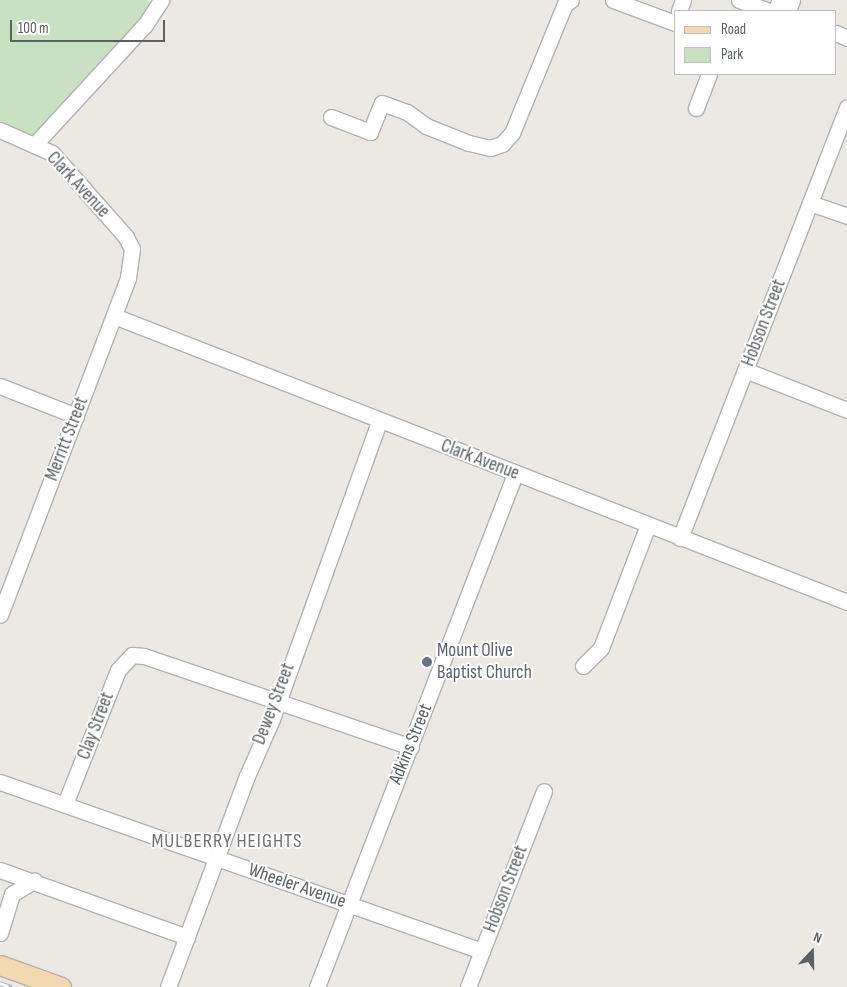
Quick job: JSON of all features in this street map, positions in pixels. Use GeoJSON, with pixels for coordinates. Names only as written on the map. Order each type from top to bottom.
{"type":"FeatureCollection","features":[{"type":"Feature","properties":{"kind":"main road"},"geometry":{"type":"LineString","coordinates":[[0,965],[61,987]]}},
{"type":"Feature","properties":{"kind":"street"},"geometry":{"type":"LineString","coordinates":[[35,144],[145,25],[161,0]]}},
{"type":"Feature","properties":{"kind":"street"},"geometry":{"type":"LineString","coordinates":[[331,117],[370,132],[382,103],[407,112],[426,126],[469,143],[490,148],[502,144],[512,133],[565,4],[571,0]]}},
{"type":"Feature","properties":{"kind":"street"},"geometry":{"type":"LineString","coordinates":[[613,0],[674,18]]}},
{"type":"Feature","properties":{"kind":"street"},"geometry":{"type":"LineString","coordinates":[[739,0],[766,10]]}},
{"type":"Feature","properties":{"kind":"street"},"geometry":{"type":"LineString","coordinates":[[696,108],[709,75]]}},
{"type":"Feature","properties":{"kind":"street","name":"Hobson Street"},"geometry":{"type":"LineString","coordinates":[[680,538],[847,107]]}},
{"type":"Feature","properties":{"kind":"street","name":"Clark Avenue"},"geometry":{"type":"LineString","coordinates":[[0,130],[35,144],[58,158],[126,237],[132,249],[132,263]]}},
{"type":"Feature","properties":{"kind":"street"},"geometry":{"type":"LineString","coordinates":[[810,203],[847,216]]}},
{"type":"Feature","properties":{"kind":"street","name":"Merritt Street"},"geometry":{"type":"LineString","coordinates":[[0,615],[114,316],[132,263]]}},
{"type":"Feature","properties":{"kind":"street","name":"Clark Avenue"},"geometry":{"type":"LineString","coordinates":[[114,316],[847,602]]}},
{"type":"Feature","properties":{"kind":"street"},"geometry":{"type":"LineString","coordinates":[[745,370],[847,410]]}},
{"type":"Feature","properties":{"kind":"street"},"geometry":{"type":"LineString","coordinates":[[0,386],[76,416]]}},
{"type":"Feature","properties":{"kind":"street","name":"Dewey Street"},"geometry":{"type":"LineString","coordinates":[[168,987],[278,701],[379,421]]}},
{"type":"Feature","properties":{"kind":"street","name":"Adkins Street"},"geometry":{"type":"LineString","coordinates":[[318,987],[515,474]]}},
{"type":"Feature","properties":{"kind":"street"},"geometry":{"type":"LineString","coordinates":[[583,666],[601,648],[648,525]]}},
{"type":"Feature","properties":{"kind":"street","name":"Clay Street"},"geometry":{"type":"LineString","coordinates":[[65,804],[118,670],[124,660],[136,655],[278,701]]}},
{"type":"Feature","properties":{"kind":"street"},"geometry":{"type":"LineString","coordinates":[[278,701],[411,747]]}},
{"type":"Feature","properties":{"kind":"street","name":"Wheeler Avenue"},"geometry":{"type":"LineString","coordinates":[[0,782],[482,951]]}},
{"type":"Feature","properties":{"kind":"street","name":"Hobson Street"},"geometry":{"type":"LineString","coordinates":[[468,987],[544,791]]}},
{"type":"Feature","properties":{"kind":"street"},"geometry":{"type":"LineString","coordinates":[[0,870],[187,937]]}},
{"type":"Feature","properties":{"kind":"street"},"geometry":{"type":"LineString","coordinates":[[0,933],[12,894],[34,881]]}},
{"type":"Feature","properties":{"kind":"green space"},"geometry":{"type":"Polygon","coordinates":[[[0,0],[146,0],[155,8],[35,141],[0,128],[0,0]]]}},
{"type":"Feature","properties":{"kind":"railway"},"geometry":{"type":"LineString","coordinates":[[0,983],[11,987]]}},
{"type":"Feature","properties":{"kind":"place","name":"Mount Olive Baptist Church"},"geometry":{"type":"Point","coordinates":[427,662]}},
{"type":"Feature","properties":{"kind":"district","name":"MULBERRY HEIGHTS"},"geometry":{"type":"Point","coordinates":[227,841]}}]}
